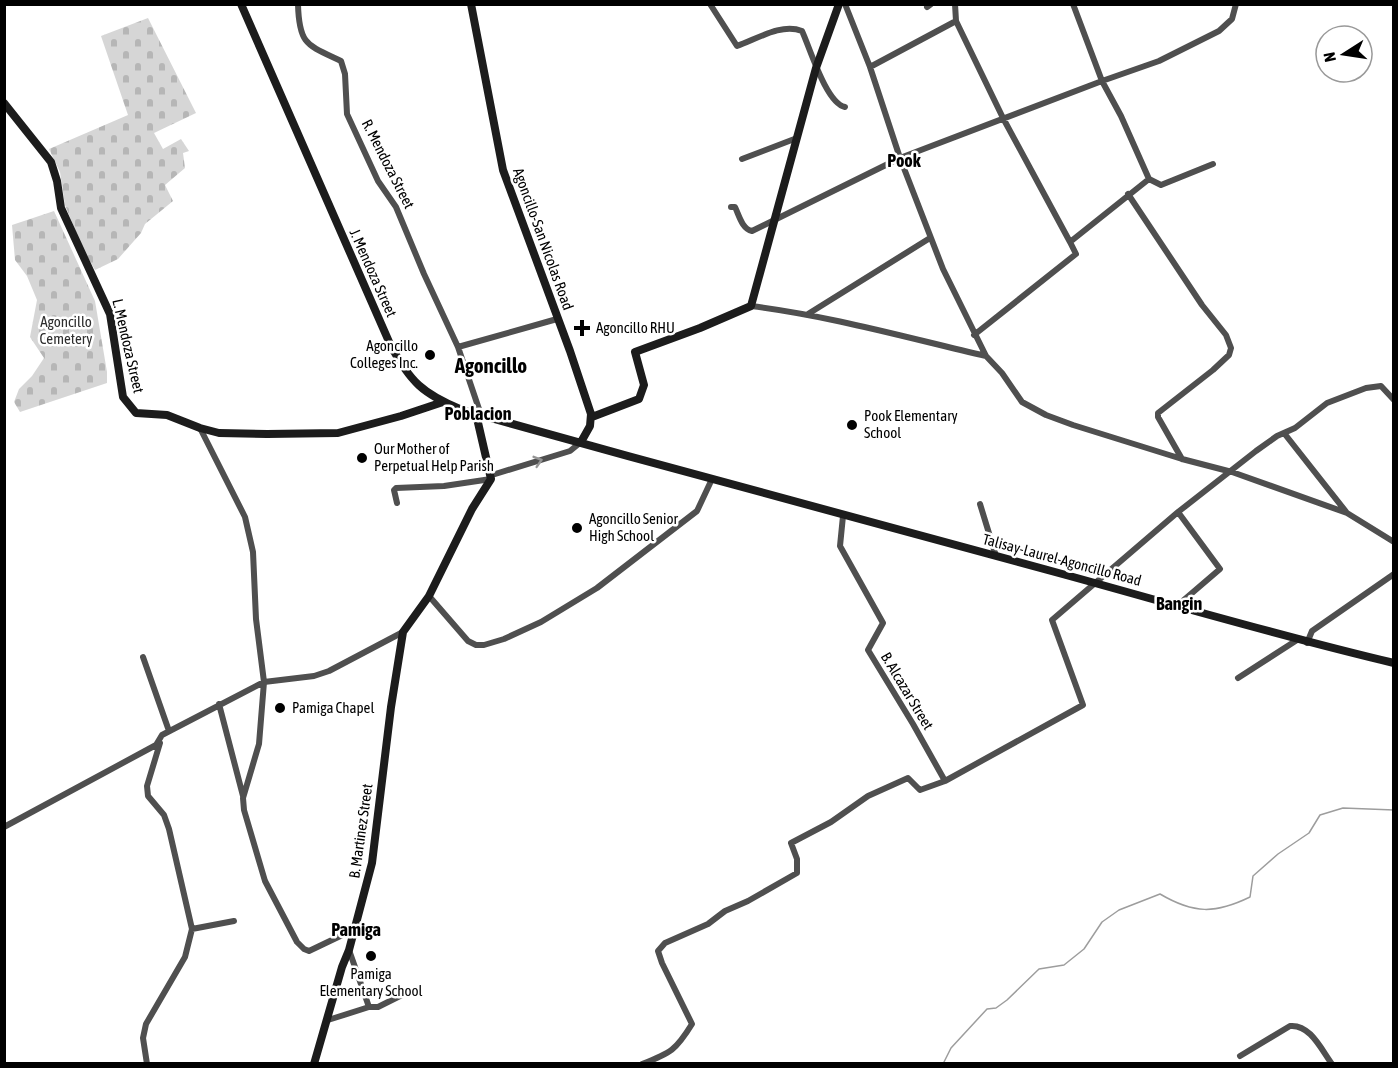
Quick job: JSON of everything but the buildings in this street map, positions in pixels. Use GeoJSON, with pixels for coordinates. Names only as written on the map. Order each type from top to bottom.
{"type":"FeatureCollection","features":[{"type":"Feature","properties":{"kind":"main road","name":"J. Mendoza Street"},"geometry":{"type":"LineString","coordinates":[[242,4],[390,344],[403,369],[418,386],[443,402],[478,414],[792,501]]}},
{"type":"Feature","properties":{"kind":"main road","name":"Agoncillo-San Nicolas Road"},"geometry":{"type":"LineString","coordinates":[[471,4],[503,170],[592,417]]}},
{"type":"Feature","properties":{"kind":"main road"},"geometry":{"type":"LineString","coordinates":[[581,442],[592,417],[639,399],[644,384],[635,352],[751,306],[816,68],[839,4]]}},
{"type":"Feature","properties":{"kind":"main road","name":"L. Mendoza Street"},"geometry":{"type":"LineString","coordinates":[[4,103],[51,162],[57,181],[61,208],[83,260],[110,314],[123,397],[136,413],[167,415],[219,433],[338,433],[443,402]]}},
{"type":"Feature","properties":{"kind":"main road","name":"R. Mendoza Street"},"geometry":{"type":"LineString","coordinates":[[478,414],[491,477]]}},
{"type":"Feature","properties":{"kind":"main road"},"geometry":{"type":"LineString","coordinates":[[403,632],[429,596],[491,477]]}},
{"type":"Feature","properties":{"kind":"main road","name":"Talisay-Laurel-Agoncillo Road"},"geometry":{"type":"LineString","coordinates":[[792,501],[1178,605],[1307,643],[1394,663]]}},
{"type":"Feature","properties":{"kind":"main road","name":"B. Martinez Street"},"geometry":{"type":"LineString","coordinates":[[314,1064],[349,950],[372,863],[391,707],[403,632]]}},
{"type":"Feature","properties":{"kind":"street","name":"R. Mendoza Street"},"geometry":{"type":"LineString","coordinates":[[298,4],[298,22],[302,36],[310,47],[341,61],[345,74],[347,114],[378,181],[396,207],[458,347],[478,414]]}},
{"type":"Feature","properties":{"kind":"street"},"geometry":{"type":"LineString","coordinates":[[710,4],[737,46],[783,29],[793,27],[802,31],[816,68],[837,103],[845,107]]}},
{"type":"Feature","properties":{"kind":"street"},"geometry":{"type":"LineString","coordinates":[[844,4],[870,66],[900,158],[930,238],[974,335],[986,356],[1002,373],[1022,402],[1073,424],[1182,459],[1232,472],[1347,513],[1394,542]]}},
{"type":"Feature","properties":{"kind":"street"},"geometry":{"type":"LineString","coordinates":[[955,4],[956,21],[1003,118],[1076,254],[974,335]]}},
{"type":"Feature","properties":{"kind":"street"},"geometry":{"type":"LineString","coordinates":[[1073,4],[1102,81],[1121,116],[1149,179],[1161,185],[1213,164]]}},
{"type":"Feature","properties":{"kind":"street"},"geometry":{"type":"LineString","coordinates":[[730,207],[735,207],[748,230],[752,231],[774,218],[900,158],[1159,61],[1219,31],[1232,19],[1236,4]]}},
{"type":"Feature","properties":{"kind":"street"},"geometry":{"type":"LineString","coordinates":[[870,66],[956,21]]}},
{"type":"Feature","properties":{"kind":"street"},"geometry":{"type":"LineString","coordinates":[[742,159],[797,138]]}},
{"type":"Feature","properties":{"kind":"street"},"geometry":{"type":"LineString","coordinates":[[1070,242],[1149,179]]}},
{"type":"Feature","properties":{"kind":"street"},"geometry":{"type":"LineString","coordinates":[[1128,194],[1202,305],[1226,335],[1231,348],[1229,355],[1213,370],[1158,413],[1182,459]]}},
{"type":"Feature","properties":{"kind":"street"},"geometry":{"type":"LineString","coordinates":[[807,315],[930,238]]}},
{"type":"Feature","properties":{"kind":"street"},"geometry":{"type":"LineString","coordinates":[[751,306],[807,315],[986,356]]}},
{"type":"Feature","properties":{"kind":"street"},"geometry":{"type":"LineString","coordinates":[[458,347],[557,319]]}},
{"type":"Feature","properties":{"kind":"street"},"geometry":{"type":"LineString","coordinates":[[642,1064],[665,1055],[680,1045],[692,1024],[662,963],[658,951],[664,943],[708,924],[725,911],[748,901],[797,873],[797,859],[791,843],[831,822],[868,796],[908,778],[920,790],[945,781],[1083,705],[1052,620],[1178,512],[1256,451],[1295,428],[1327,403],[1366,388],[1381,386],[1394,400]]}},
{"type":"Feature","properties":{"kind":"street"},"geometry":{"type":"LineString","coordinates":[[200,428],[245,517],[253,552],[256,619],[264,682],[259,744],[243,798]]}},
{"type":"Feature","properties":{"kind":"street"},"geometry":{"type":"LineString","coordinates":[[1284,433],[1347,513]]}},
{"type":"Feature","properties":{"kind":"street"},"geometry":{"type":"LineString","coordinates":[[396,503],[394,490],[396,488],[444,486],[491,477],[570,451],[581,442]]}},
{"type":"Feature","properties":{"kind":"street"},"geometry":{"type":"LineString","coordinates":[[429,596],[468,641],[476,645],[484,645],[504,639],[541,622],[597,588],[675,529],[697,511],[712,480]]}},
{"type":"Feature","properties":{"kind":"street"},"geometry":{"type":"LineString","coordinates":[[980,504],[996,556]]}},
{"type":"Feature","properties":{"kind":"street"},"geometry":{"type":"LineString","coordinates":[[1178,512],[1220,569],[1178,605]]}},
{"type":"Feature","properties":{"kind":"street","name":"B. Alcazar Street"},"geometry":{"type":"LineString","coordinates":[[843,516],[840,546],[883,623],[868,650],[945,781]]}},
{"type":"Feature","properties":{"kind":"street"},"geometry":{"type":"LineString","coordinates":[[1307,643],[1312,631],[1394,574]]}},
{"type":"Feature","properties":{"kind":"street"},"geometry":{"type":"LineString","coordinates":[[4,827],[156,745],[162,735],[169,730],[264,682],[314,676],[329,671],[403,632]]}},
{"type":"Feature","properties":{"kind":"street"},"geometry":{"type":"LineString","coordinates":[[1238,678],[1297,640]]}},
{"type":"Feature","properties":{"kind":"street"},"geometry":{"type":"LineString","coordinates":[[143,657],[169,730]]}},
{"type":"Feature","properties":{"kind":"street"},"geometry":{"type":"LineString","coordinates":[[219,704],[244,810],[265,881],[297,942],[309,951],[355,929]]}},
{"type":"Feature","properties":{"kind":"street"},"geometry":{"type":"LineString","coordinates":[[147,1064],[143,1038],[146,1024],[185,957],[192,929],[169,828],[164,815],[148,796],[147,786],[162,735]]}},
{"type":"Feature","properties":{"kind":"street"},"geometry":{"type":"LineString","coordinates":[[192,929],[234,921]]}},
{"type":"Feature","properties":{"kind":"street"},"geometry":{"type":"LineString","coordinates":[[349,950],[369,1007]]}},
{"type":"Feature","properties":{"kind":"street"},"geometry":{"type":"LineString","coordinates":[[327,1020],[369,1007],[378,1008],[402,994]]}},
{"type":"Feature","properties":{"kind":"street"},"geometry":{"type":"LineString","coordinates":[[1240,1056],[1290,1026],[1298,1025],[1305,1028],[1332,1064]]}},
{"type":"Feature","properties":{"kind":"green space"},"geometry":{"type":"Polygon","coordinates":[[[148,18],[196,113],[154,133],[163,149],[181,139],[189,151],[183,153],[185,168],[165,185],[173,201],[145,224],[141,233],[118,259],[95,270],[83,249],[65,205],[60,172],[49,149],[128,115],[101,36],[148,18]]]}},
{"type":"Feature","properties":{"kind":"green space","name":"Agoncillo Cemetery"},"geometry":{"type":"Polygon","coordinates":[[[54,211],[95,301],[107,383],[20,412],[14,402],[19,389],[32,376],[44,358],[30,337],[37,300],[27,276],[15,260],[12,225],[54,211]]]}},
{"type":"Feature","properties":{"kind":"waterway"},"geometry":{"type":"LineString","coordinates":[[943,1064],[951,1048],[987,1009],[996,1008],[1007,1000],[1039,969],[1064,965],[1084,949],[1102,922],[1119,910],[1160,894],[1172,901],[1194,908],[1226,907],[1250,897],[1253,876],[1278,854],[1309,833],[1320,815],[1343,808],[1394,810]]}},
{"type":"Feature","properties":{"kind":"place","name":"Agoncillo RHU"},"geometry":{"type":"Point","coordinates":[582,328]}},
{"type":"Feature","properties":{"kind":"place","name":"Agoncillo Colleges Inc."},"geometry":{"type":"Point","coordinates":[430,355]}},
{"type":"Feature","properties":{"kind":"place","name":"Pook Elementary School"},"geometry":{"type":"Point","coordinates":[852,425]}},
{"type":"Feature","properties":{"kind":"place","name":"Our Mother of Perpetual Help Parish"},"geometry":{"type":"Point","coordinates":[362,458]}},
{"type":"Feature","properties":{"kind":"place","name":"Agoncillo Senior High School"},"geometry":{"type":"Point","coordinates":[577,528]}},
{"type":"Feature","properties":{"kind":"place","name":"Pamiga Chapel"},"geometry":{"type":"Point","coordinates":[280,708]}},
{"type":"Feature","properties":{"kind":"place","name":"Pamiga Elementary School"},"geometry":{"type":"Point","coordinates":[371,956]}},
{"type":"Feature","properties":{"kind":"district","name":"Pook"},"geometry":{"type":"Point","coordinates":[904,161]}},
{"type":"Feature","properties":{"kind":"district","name":"Agoncillo"},"geometry":{"type":"Point","coordinates":[491,366]}},
{"type":"Feature","properties":{"kind":"district","name":"Poblacion"},"geometry":{"type":"Point","coordinates":[478,414]}},
{"type":"Feature","properties":{"kind":"district","name":"Bangin"},"geometry":{"type":"Point","coordinates":[1179,604]}},
{"type":"Feature","properties":{"kind":"district","name":"Pamiga"},"geometry":{"type":"Point","coordinates":[356,930]}}]}
